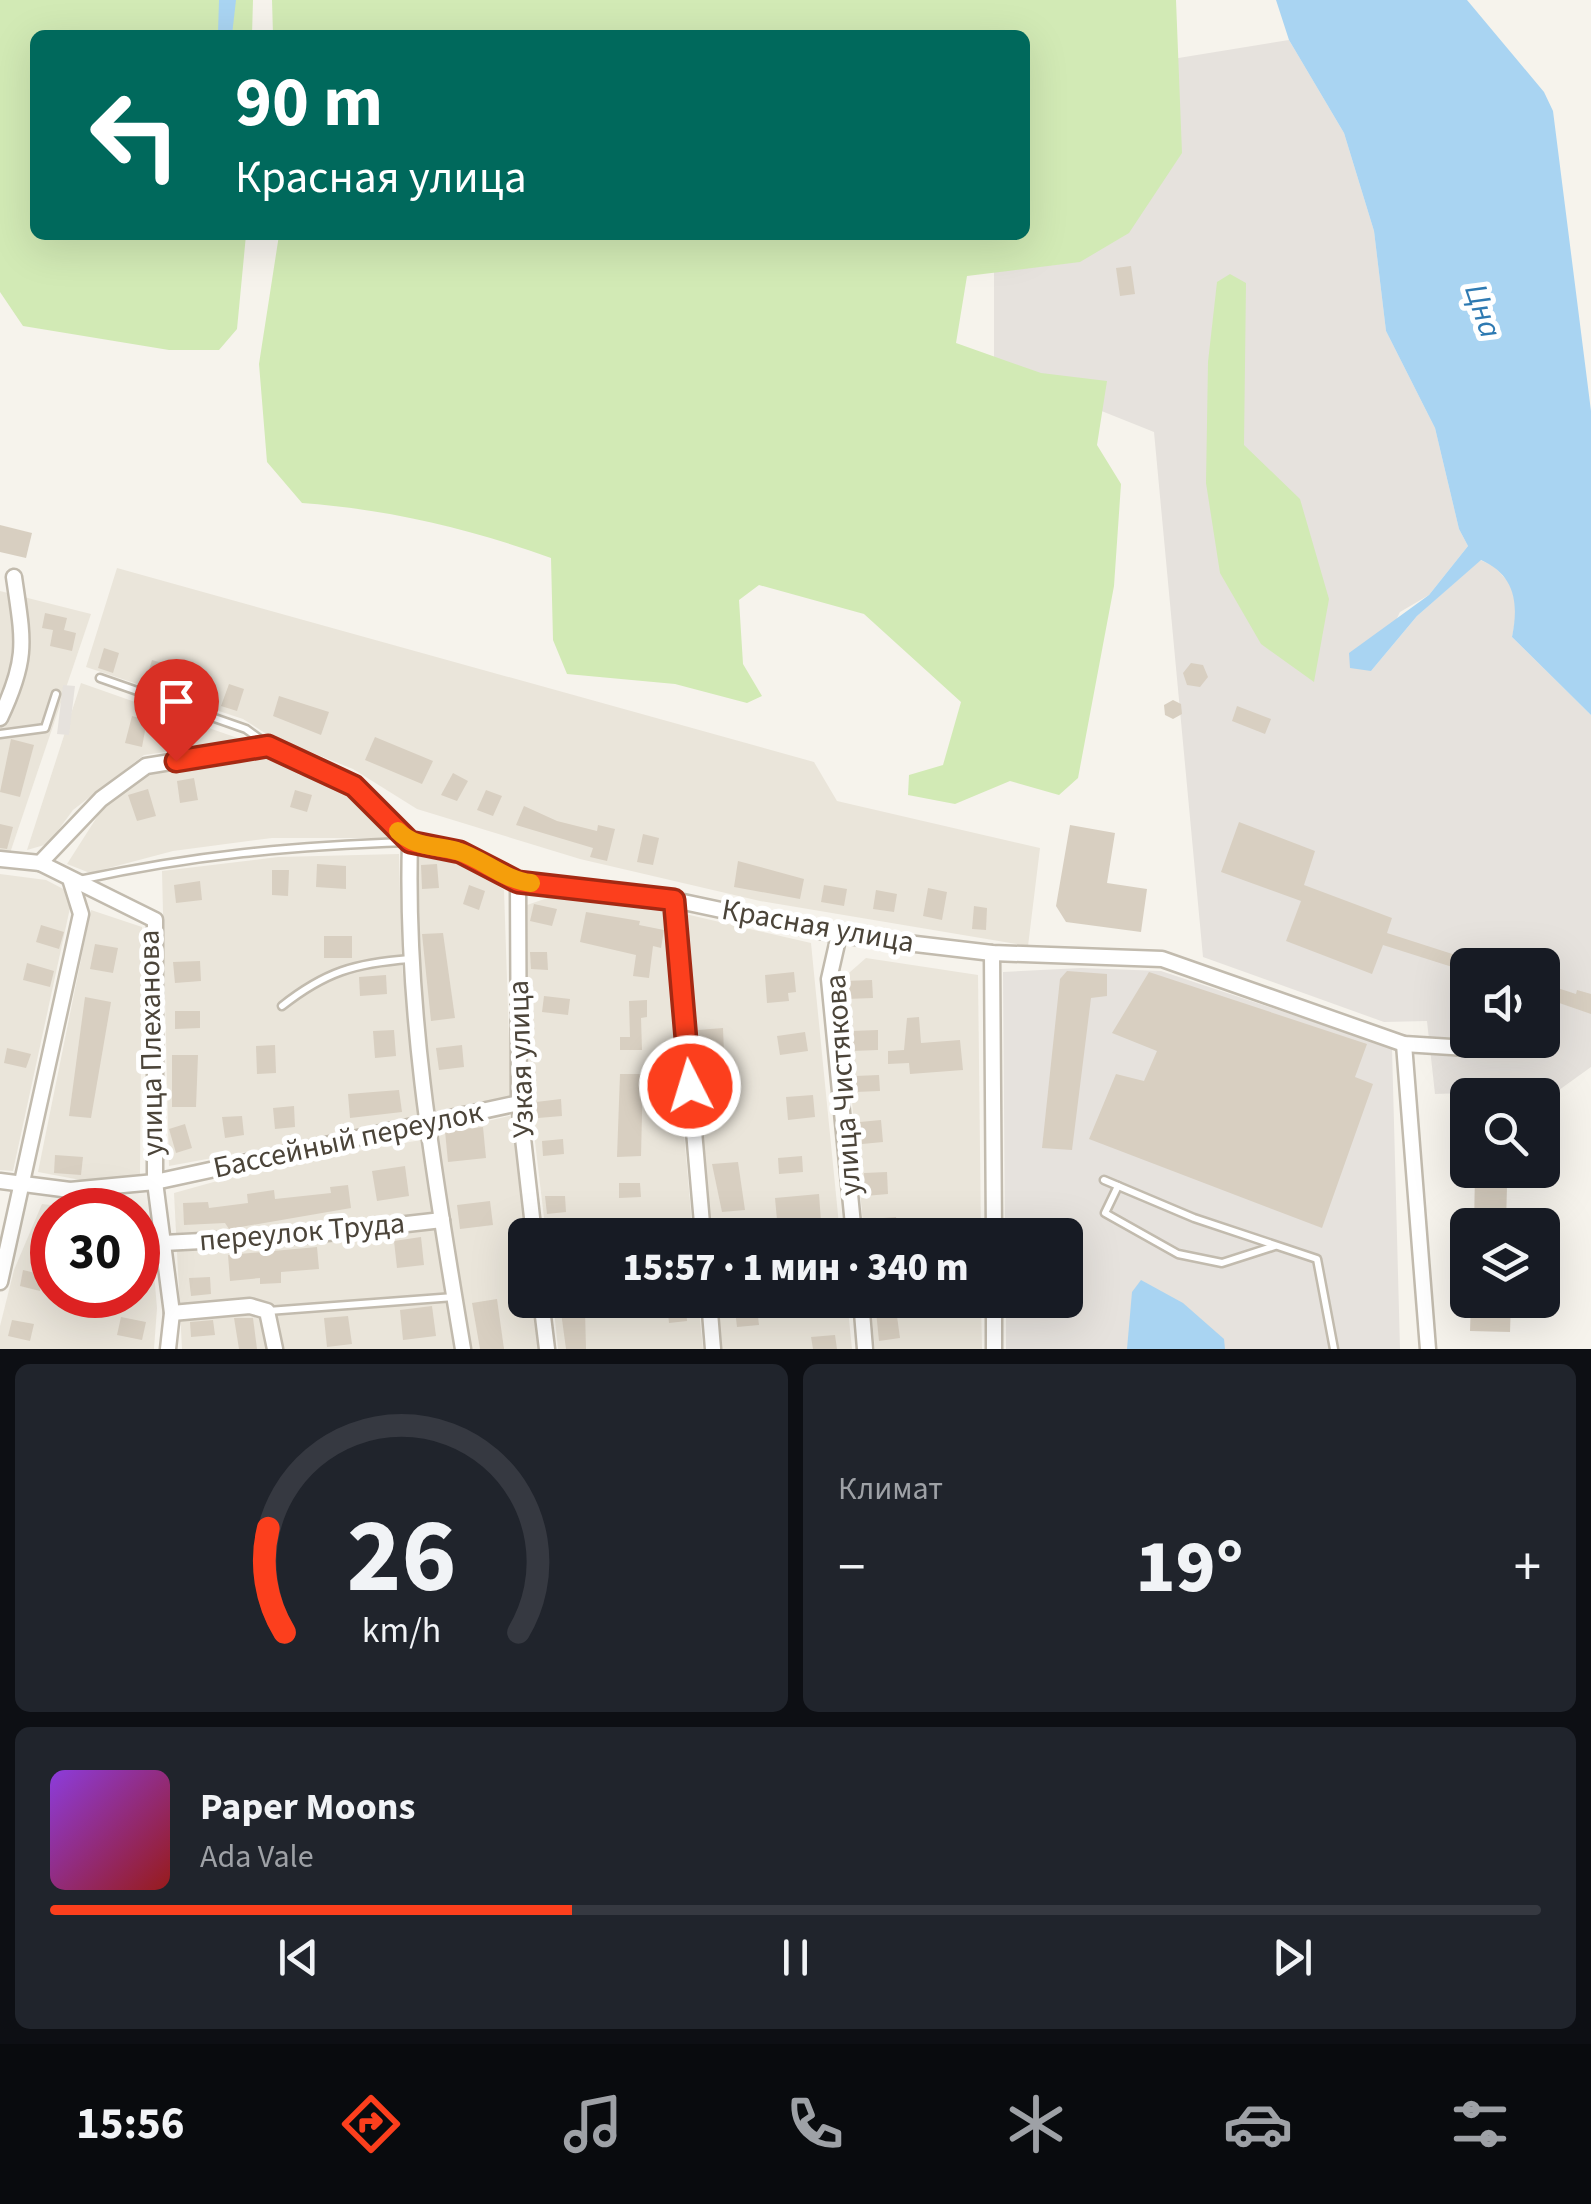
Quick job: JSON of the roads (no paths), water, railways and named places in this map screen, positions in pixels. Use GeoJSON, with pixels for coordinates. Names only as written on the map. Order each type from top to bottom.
{"type":"FeatureCollection","features":[{"type":"Feature","properties":{"kind":"street"},"geometry":{"type":"LineString","coordinates":[[0,718],[13,691],[25,639],[9,582]]}},
{"type":"Feature","properties":{"kind":"street"},"geometry":{"type":"LineString","coordinates":[[0,859],[40,863],[101,799],[146,766],[268,746],[354,786],[410,842],[410,959],[426,1126],[463,1349]]}},
{"type":"Feature","properties":{"kind":"street","name":"Красная улица"},"geometry":{"type":"LineString","coordinates":[[410,842],[460,852],[518,882],[674,900],[839,935],[992,953],[1162,960],[1404,1044],[1450,1047]]}},
{"type":"Feature","properties":{"kind":"street","name":"улица Плеханова"},"geometry":{"type":"LineString","coordinates":[[40,863],[71,882],[155,920],[155,1182],[172,1313],[168,1349]]}},
{"type":"Feature","properties":{"kind":"street"},"geometry":{"type":"LineString","coordinates":[[0,1282],[81,914],[71,882]]}},
{"type":"Feature","properties":{"kind":"street","name":"Узкая улица"},"geometry":{"type":"LineString","coordinates":[[518,882],[518,1103],[532,1218]]}},
{"type":"Feature","properties":{"kind":"street"},"geometry":{"type":"LineString","coordinates":[[674,900],[702,1218]]}},
{"type":"Feature","properties":{"kind":"street","name":"улица Чистякова"},"geometry":{"type":"LineString","coordinates":[[839,935],[829,979],[852,1218]]}},
{"type":"Feature","properties":{"kind":"street"},"geometry":{"type":"LineString","coordinates":[[992,953],[994,1218]]}},
{"type":"Feature","properties":{"kind":"street"},"geometry":{"type":"LineString","coordinates":[[1404,1044],[1428,1349]]}},
{"type":"Feature","properties":{"kind":"street","name":"Бассейный переулок"},"geometry":{"type":"LineString","coordinates":[[0,1181],[70,1190],[155,1182],[518,1103]]}},
{"type":"Feature","properties":{"kind":"street","name":"переулок Труда"},"geometry":{"type":"LineString","coordinates":[[163,1243],[301,1236],[442,1220]]}},
{"type":"Feature","properties":{"kind":"street"},"geometry":{"type":"LineString","coordinates":[[172,1313],[250,1306],[267,1311],[275,1349]]}},
{"type":"Feature","properties":{"kind":"street"},"geometry":{"type":"LineString","coordinates":[[544,1318],[547,1349]]}},
{"type":"Feature","properties":{"kind":"street"},"geometry":{"type":"LineString","coordinates":[[711,1318],[714,1349]]}},
{"type":"Feature","properties":{"kind":"street"},"geometry":{"type":"LineString","coordinates":[[862,1318],[866,1349]]}},
{"type":"Feature","properties":{"kind":"street"},"geometry":{"type":"LineString","coordinates":[[994,1318],[994,1349]]}},
{"type":"Feature","properties":{"kind":"lane"},"geometry":{"type":"LineString","coordinates":[[100,678],[246,730],[268,746]]}},
{"type":"Feature","properties":{"kind":"lane"},"geometry":{"type":"LineString","coordinates":[[0,734],[45,728],[56,694]]}},
{"type":"Feature","properties":{"kind":"lane"},"geometry":{"type":"LineString","coordinates":[[71,882],[186,858],[273,847],[410,842]]}},
{"type":"Feature","properties":{"kind":"lane"},"geometry":{"type":"LineString","coordinates":[[282,1006],[314,980],[363,963],[410,959]]}},
{"type":"Feature","properties":{"kind":"lane"},"geometry":{"type":"LineString","coordinates":[[1104,1180],[1316,1259],[1334,1349]]}},
{"type":"Feature","properties":{"kind":"lane"},"geometry":{"type":"LineString","coordinates":[[1118,1186],[1105,1213],[1178,1254],[1222,1263],[1275,1246]]}},
{"type":"Feature","properties":{"kind":"lane"},"geometry":{"type":"LineString","coordinates":[[267,1311],[454,1297]]}},
{"type":"Feature","properties":{"kind":"water"},"geometry":{"type":"Polygon","coordinates":[[[219,0],[236,0],[233,30],[218,30],[219,0]]]}},
{"type":"Feature","properties":{"kind":"water","name":"Цна"},"geometry":{"type":"Polygon","coordinates":[[[1276,0],[1467,0],[1544,92],[1553,111],[1591,411],[1591,715],[1512,637],[1512,591],[1501,574],[1481,560],[1417,616],[1371,671],[1350,668],[1349,653],[1429,595],[1468,546],[1459,529],[1435,428],[1386,331],[1374,231],[1344,133],[1289,40],[1276,0]]]}},
{"type":"Feature","properties":{"kind":"water"},"geometry":{"type":"Polygon","coordinates":[[[1141,1280],[1183,1303],[1224,1339],[1225,1349],[1127,1349],[1132,1292],[1141,1280]]]}}]}
